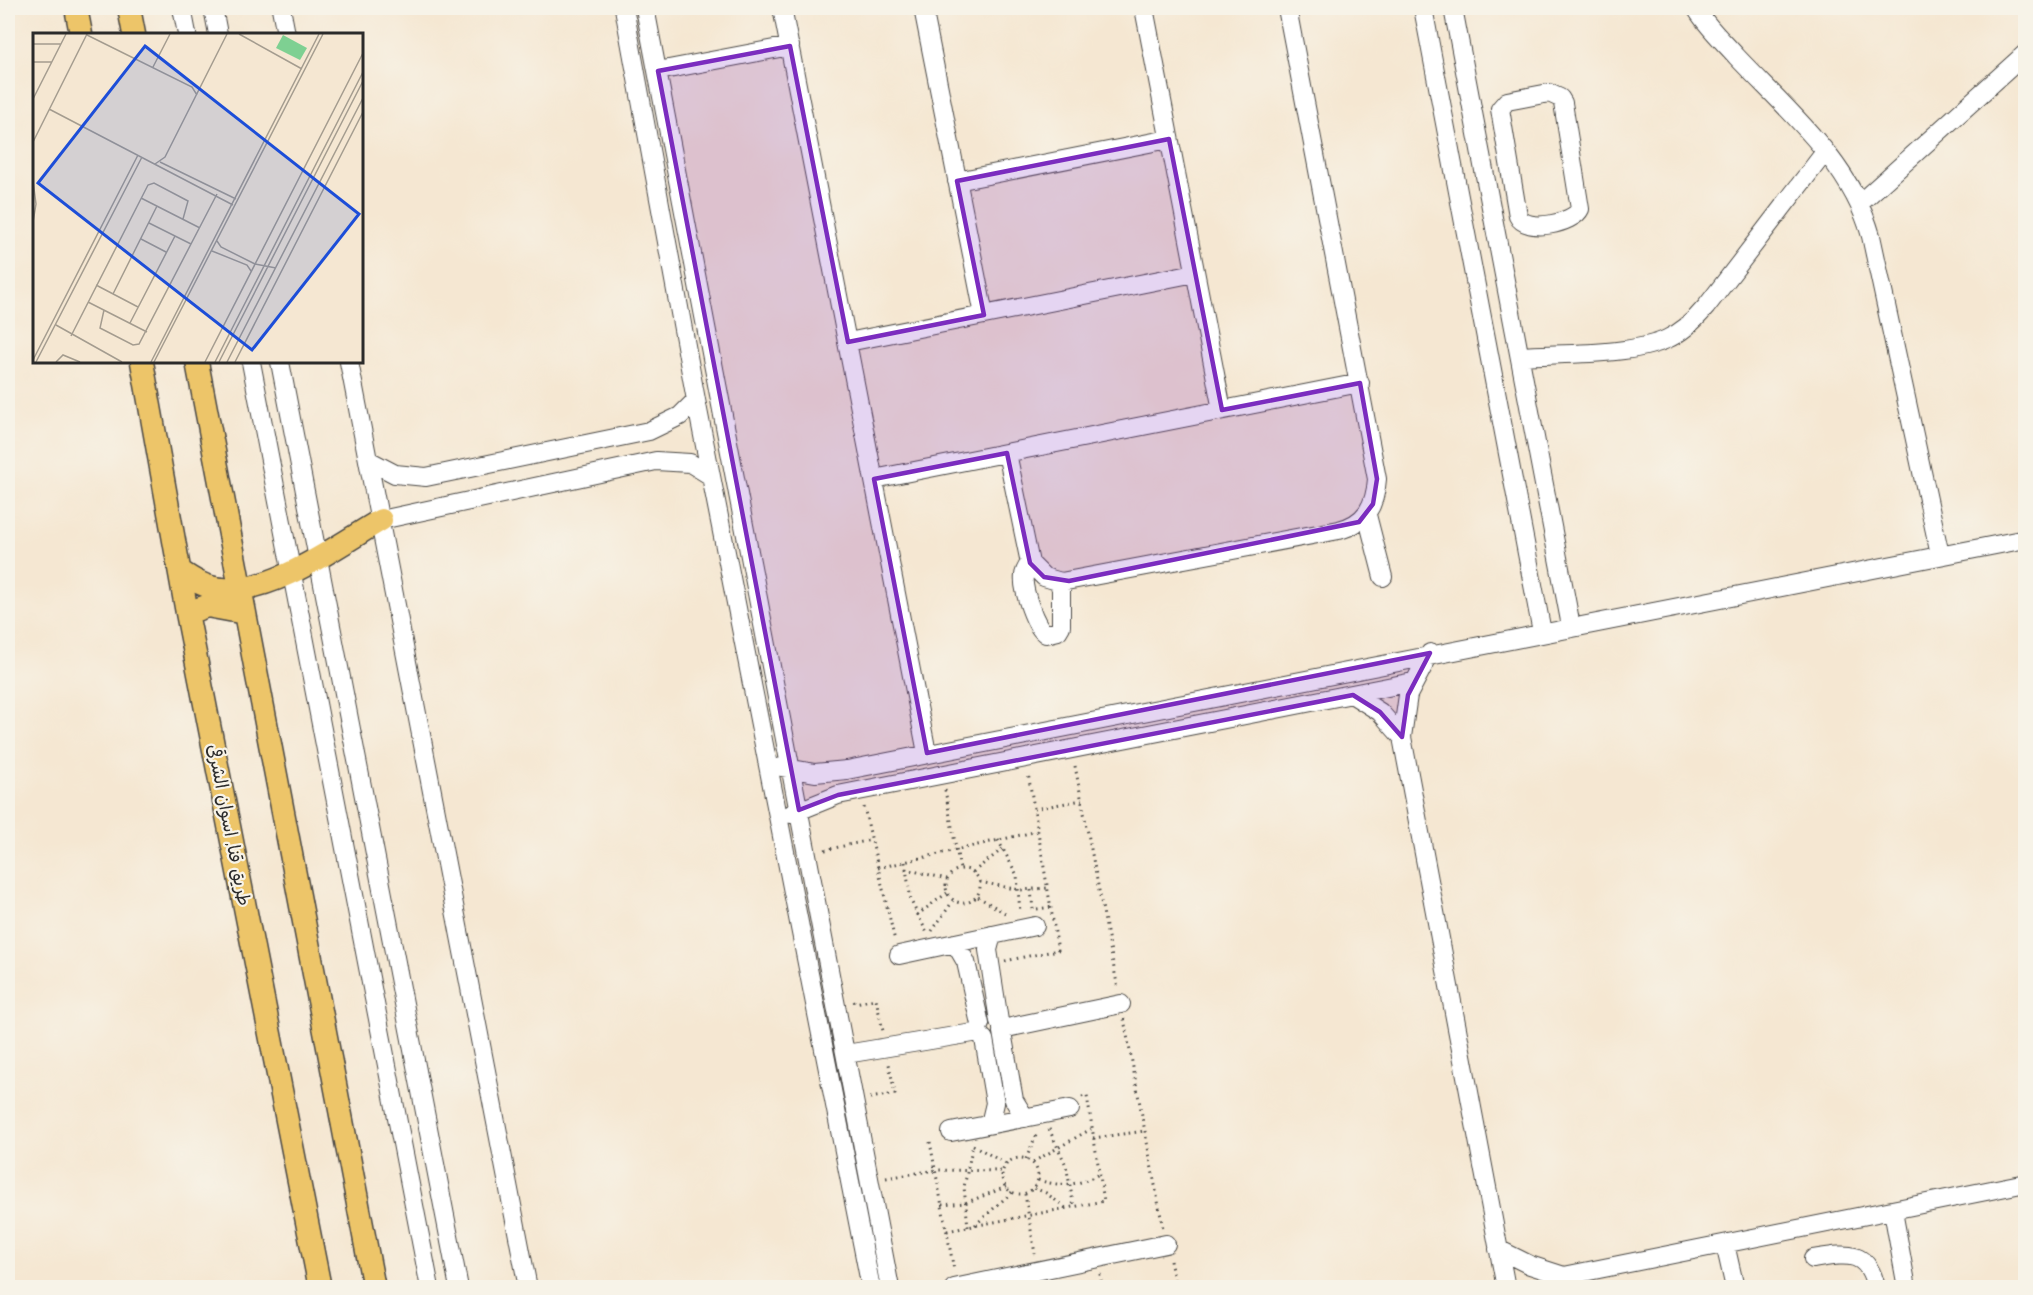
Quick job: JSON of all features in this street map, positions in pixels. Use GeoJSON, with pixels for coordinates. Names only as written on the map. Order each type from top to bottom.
{"type":"FeatureCollection","features":[{"type":"Feature","properties":{"kind":"main road"},"geometry":{"type":"LineString","coordinates":[[76,8],[81,33]]}},
{"type":"Feature","properties":{"kind":"main road"},"geometry":{"type":"LineString","coordinates":[[129,8],[134,33]]}},
{"type":"Feature","properties":{"kind":"main road","name":"طريق قنا, اسوان الشرقى"},"geometry":{"type":"LineString","coordinates":[[142,363],[187,614],[320,1287]]}},
{"type":"Feature","properties":{"kind":"main road"},"geometry":{"type":"LineString","coordinates":[[197,363],[374,1287]]}},
{"type":"Feature","properties":{"kind":"main road"},"geometry":{"type":"LineString","coordinates":[[180,572],[211,587],[241,589],[292,571],[381,520]]}},
{"type":"Feature","properties":{"kind":"main road"},"geometry":{"type":"LineString","coordinates":[[187,614],[207,606],[245,613]]}},
{"type":"Feature","properties":{"kind":"street"},"geometry":{"type":"LineString","coordinates":[[182,8],[187,33]]}},
{"type":"Feature","properties":{"kind":"street"},"geometry":{"type":"LineString","coordinates":[[213,8],[218,33]]}},
{"type":"Feature","properties":{"kind":"street"},"geometry":{"type":"LineString","coordinates":[[281,8],[286,33]]}},
{"type":"Feature","properties":{"kind":"street"},"geometry":{"type":"LineString","coordinates":[[624,8],[696,400],[871,1287]]}},
{"type":"Feature","properties":{"kind":"street"},"geometry":{"type":"LineString","coordinates":[[645,8],[890,1287]]}},
{"type":"Feature","properties":{"kind":"street"},"geometry":{"type":"LineString","coordinates":[[782,8],[927,753]]}},
{"type":"Feature","properties":{"kind":"street"},"geometry":{"type":"LineString","coordinates":[[923,8],[984,315]]}},
{"type":"Feature","properties":{"kind":"street"},"geometry":{"type":"LineString","coordinates":[[1144,8],[1222,410]]}},
{"type":"Feature","properties":{"kind":"street"},"geometry":{"type":"LineString","coordinates":[[1007,453],[1030,563],[1044,577],[1060,582],[1339,530],[1350,527],[1367,515],[1373,504],[1377,479],[1287,8]]}},
{"type":"Feature","properties":{"kind":"street"},"geometry":{"type":"LineString","coordinates":[[1423,8],[1542,632]]}},
{"type":"Feature","properties":{"kind":"street"},"geometry":{"type":"LineString","coordinates":[[1453,8],[1572,626]]}},
{"type":"Feature","properties":{"kind":"street"},"geometry":{"type":"LineString","coordinates":[[1696,8],[1713,30],[1825,152],[1860,203],[1871,236],[1940,555]]}},
{"type":"Feature","properties":{"kind":"street"},"geometry":{"type":"LineString","coordinates":[[658,71],[790,46]]}},
{"type":"Feature","properties":{"kind":"street"},"geometry":{"type":"LineString","coordinates":[[1860,203],[2025,53]]}},
{"type":"Feature","properties":{"kind":"street"},"geometry":{"type":"LineString","coordinates":[[1555,94],[1563,103],[1581,203],[1578,215],[1572,219],[1525,225],[1518,216],[1509,166],[1500,114],[1503,104],[1555,94]]}},
{"type":"Feature","properties":{"kind":"street"},"geometry":{"type":"LineString","coordinates":[[957,181],[1169,139]]}},
{"type":"Feature","properties":{"kind":"street"},"geometry":{"type":"LineString","coordinates":[[1520,356],[1638,348],[1661,341],[1683,330],[1706,307],[1825,152]]}},
{"type":"Feature","properties":{"kind":"street"},"geometry":{"type":"LineString","coordinates":[[1485,171],[1509,166]]}},
{"type":"Feature","properties":{"kind":"street"},"geometry":{"type":"LineString","coordinates":[[848,342],[1195,273]]}},
{"type":"Feature","properties":{"kind":"street"},"geometry":{"type":"LineString","coordinates":[[251,363],[430,1287]]}},
{"type":"Feature","properties":{"kind":"street"},"geometry":{"type":"LineString","coordinates":[[280,363],[459,1287]]}},
{"type":"Feature","properties":{"kind":"street"},"geometry":{"type":"LineString","coordinates":[[349,363],[528,1287]]}},
{"type":"Feature","properties":{"kind":"street"},"geometry":{"type":"LineString","coordinates":[[874,479],[1360,383]]}},
{"type":"Feature","properties":{"kind":"street"},"geometry":{"type":"LineString","coordinates":[[368,460],[395,474],[426,477],[650,431],[680,416],[696,400]]}},
{"type":"Feature","properties":{"kind":"street"},"geometry":{"type":"LineString","coordinates":[[381,520],[656,461],[690,464],[711,476]]}},
{"type":"Feature","properties":{"kind":"street"},"geometry":{"type":"LineString","coordinates":[[1367,515],[1383,577]]}},
{"type":"Feature","properties":{"kind":"street"},"geometry":{"type":"LineString","coordinates":[[769,762],[792,770],[837,772],[1430,653],[2025,538]]}},
{"type":"Feature","properties":{"kind":"street"},"geometry":{"type":"LineString","coordinates":[[1030,563],[1024,576],[1024,583],[1037,625],[1046,634],[1058,631],[1061,626],[1060,582]]}},
{"type":"Feature","properties":{"kind":"street"},"geometry":{"type":"LineString","coordinates":[[1430,653],[1413,682],[1404,709],[1402,737],[1506,1287]]}},
{"type":"Feature","properties":{"kind":"street"},"geometry":{"type":"LineString","coordinates":[[779,822],[825,799],[860,791],[1413,682]]}},
{"type":"Feature","properties":{"kind":"street"},"geometry":{"type":"LineString","coordinates":[[1353,694],[1380,712],[1402,737]]}},
{"type":"Feature","properties":{"kind":"street"},"geometry":{"type":"LineString","coordinates":[[899,955],[1024,926]]}},
{"type":"Feature","properties":{"kind":"street"},"geometry":{"type":"LineString","coordinates":[[993,935],[988,950],[1014,1100],[1033,1116]]}},
{"type":"Feature","properties":{"kind":"street"},"geometry":{"type":"LineString","coordinates":[[955,943],[966,962],[995,1103],[986,1125]]}},
{"type":"Feature","properties":{"kind":"street"},"geometry":{"type":"LineString","coordinates":[[1001,1027],[1121,1004]]}},
{"type":"Feature","properties":{"kind":"street"},"geometry":{"type":"LineString","coordinates":[[846,1054],[981,1032],[995,1040],[1001,1027]]}},
{"type":"Feature","properties":{"kind":"street"},"geometry":{"type":"LineString","coordinates":[[951,1132],[1033,1116],[1074,1103]]}},
{"type":"Feature","properties":{"kind":"street"},"geometry":{"type":"LineString","coordinates":[[1548,1287],[1564,1276],[2025,1183]]}},
{"type":"Feature","properties":{"kind":"street"},"geometry":{"type":"LineString","coordinates":[[1893,1211],[1907,1287]]}},
{"type":"Feature","properties":{"kind":"street"},"geometry":{"type":"LineString","coordinates":[[956,1287],[1166,1244]]}},
{"type":"Feature","properties":{"kind":"street"},"geometry":{"type":"LineString","coordinates":[[1725,1244],[1735,1287]]}},
{"type":"Feature","properties":{"kind":"street"},"geometry":{"type":"LineString","coordinates":[[1498,1249],[1530,1265],[1564,1276]]}},
{"type":"Feature","properties":{"kind":"street"},"geometry":{"type":"LineString","coordinates":[[1813,1260],[1840,1255],[1857,1257],[1870,1268],[1876,1287]]}},
{"type":"Feature","properties":{"kind":"path"},"geometry":{"type":"LineString","coordinates":[[943,776],[960,869]]}},
{"type":"Feature","properties":{"kind":"path"},"geometry":{"type":"LineString","coordinates":[[860,791],[899,955]]}},
{"type":"Feature","properties":{"kind":"path"},"geometry":{"type":"LineString","coordinates":[[1034,809],[1082,800]]}},
{"type":"Feature","properties":{"kind":"path"},"geometry":{"type":"LineString","coordinates":[[878,868],[1038,831]]}},
{"type":"Feature","properties":{"kind":"path"},"geometry":{"type":"LineString","coordinates":[[998,840],[1014,868],[1020,890],[1024,926]]}},
{"type":"Feature","properties":{"kind":"path"},"geometry":{"type":"LineString","coordinates":[[973,872],[1004,848]]}},
{"type":"Feature","properties":{"kind":"path"},"geometry":{"type":"LineString","coordinates":[[905,862],[907,885],[917,916],[928,935],[953,901]]}},
{"type":"Feature","properties":{"kind":"path"},"geometry":{"type":"LineString","coordinates":[[905,869],[947,879]]}},
{"type":"Feature","properties":{"kind":"path"},"geometry":{"type":"LineString","coordinates":[[960,869],[973,872],[980,882],[978,897]]}},
{"type":"Feature","properties":{"kind":"path"},"geometry":{"type":"LineString","coordinates":[[947,879],[960,869]]}},
{"type":"Feature","properties":{"kind":"path"},"geometry":{"type":"LineString","coordinates":[[947,879],[947,893],[953,901],[964,904],[978,897]]}},
{"type":"Feature","properties":{"kind":"path"},"geometry":{"type":"LineString","coordinates":[[980,882],[1020,890],[1048,888]]}},
{"type":"Feature","properties":{"kind":"path"},"geometry":{"type":"LineString","coordinates":[[917,916],[947,893]]}},
{"type":"Feature","properties":{"kind":"path"},"geometry":{"type":"LineString","coordinates":[[978,897],[1024,926]]}},
{"type":"Feature","properties":{"kind":"path"},"geometry":{"type":"LineString","coordinates":[[947,1232],[1104,1202],[1086,1096],[1074,1103]]}},
{"type":"Feature","properties":{"kind":"path"},"geometry":{"type":"LineString","coordinates":[[1033,1116],[1059,1146],[1071,1185],[1074,1207]]}},
{"type":"Feature","properties":{"kind":"path"},"geometry":{"type":"LineString","coordinates":[[968,1227],[965,1203],[966,1170],[973,1145],[986,1125]]}},
{"type":"Feature","properties":{"kind":"path"},"geometry":{"type":"LineString","coordinates":[[1032,1162],[1092,1129]]}},
{"type":"Feature","properties":{"kind":"path"},"geometry":{"type":"LineString","coordinates":[[1093,1138],[1145,1131]]}},
{"type":"Feature","properties":{"kind":"path"},"geometry":{"type":"LineString","coordinates":[[951,1132],[1006,1164]]}},
{"type":"Feature","properties":{"kind":"path"},"geometry":{"type":"LineString","coordinates":[[930,1142],[956,1287]]}},
{"type":"Feature","properties":{"kind":"path"},"geometry":{"type":"LineString","coordinates":[[1019,1158],[1032,1162],[1038,1173],[1038,1180],[1034,1188],[1025,1194],[1012,1192],[1006,1187],[1003,1170],[1006,1164],[1019,1158]]}},
{"type":"Feature","properties":{"kind":"path"},"geometry":{"type":"LineString","coordinates":[[884,1178],[936,1170],[1003,1170]]}},
{"type":"Feature","properties":{"kind":"path"},"geometry":{"type":"LineString","coordinates":[[1038,1180],[1054,1185],[1071,1185],[1099,1174]]}},
{"type":"Feature","properties":{"kind":"path"},"geometry":{"type":"LineString","coordinates":[[942,1205],[965,1203],[1006,1187]]}},
{"type":"Feature","properties":{"kind":"path"},"geometry":{"type":"LineString","coordinates":[[1034,1188],[1046,1193],[1067,1209]]}},
{"type":"Feature","properties":{"kind":"path"},"geometry":{"type":"LineString","coordinates":[[974,1226],[1012,1192]]}},
{"type":"Feature","properties":{"kind":"path"},"geometry":{"type":"LineString","coordinates":[[1025,1194],[1038,1270]]}},
{"type":"Feature","properties":{"kind":"path"},"geometry":{"type":"LineString","coordinates":[[1101,1287],[1118,1287]]}},
{"type":"Feature","properties":{"kind":"highlighted area"},"geometry":{"type":"Polygon","coordinates":[[[790,46],[848,342],[984,315],[957,181],[1169,139],[1222,410],[1360,383],[1377,479],[1373,504],[1359,522],[1069,581],[1044,577],[1030,563],[1007,453],[874,479],[927,753],[1430,653],[1408,695],[1402,737],[1380,712],[1353,695],[838,795],[799,810],[658,71],[790,46]]]}}]}
